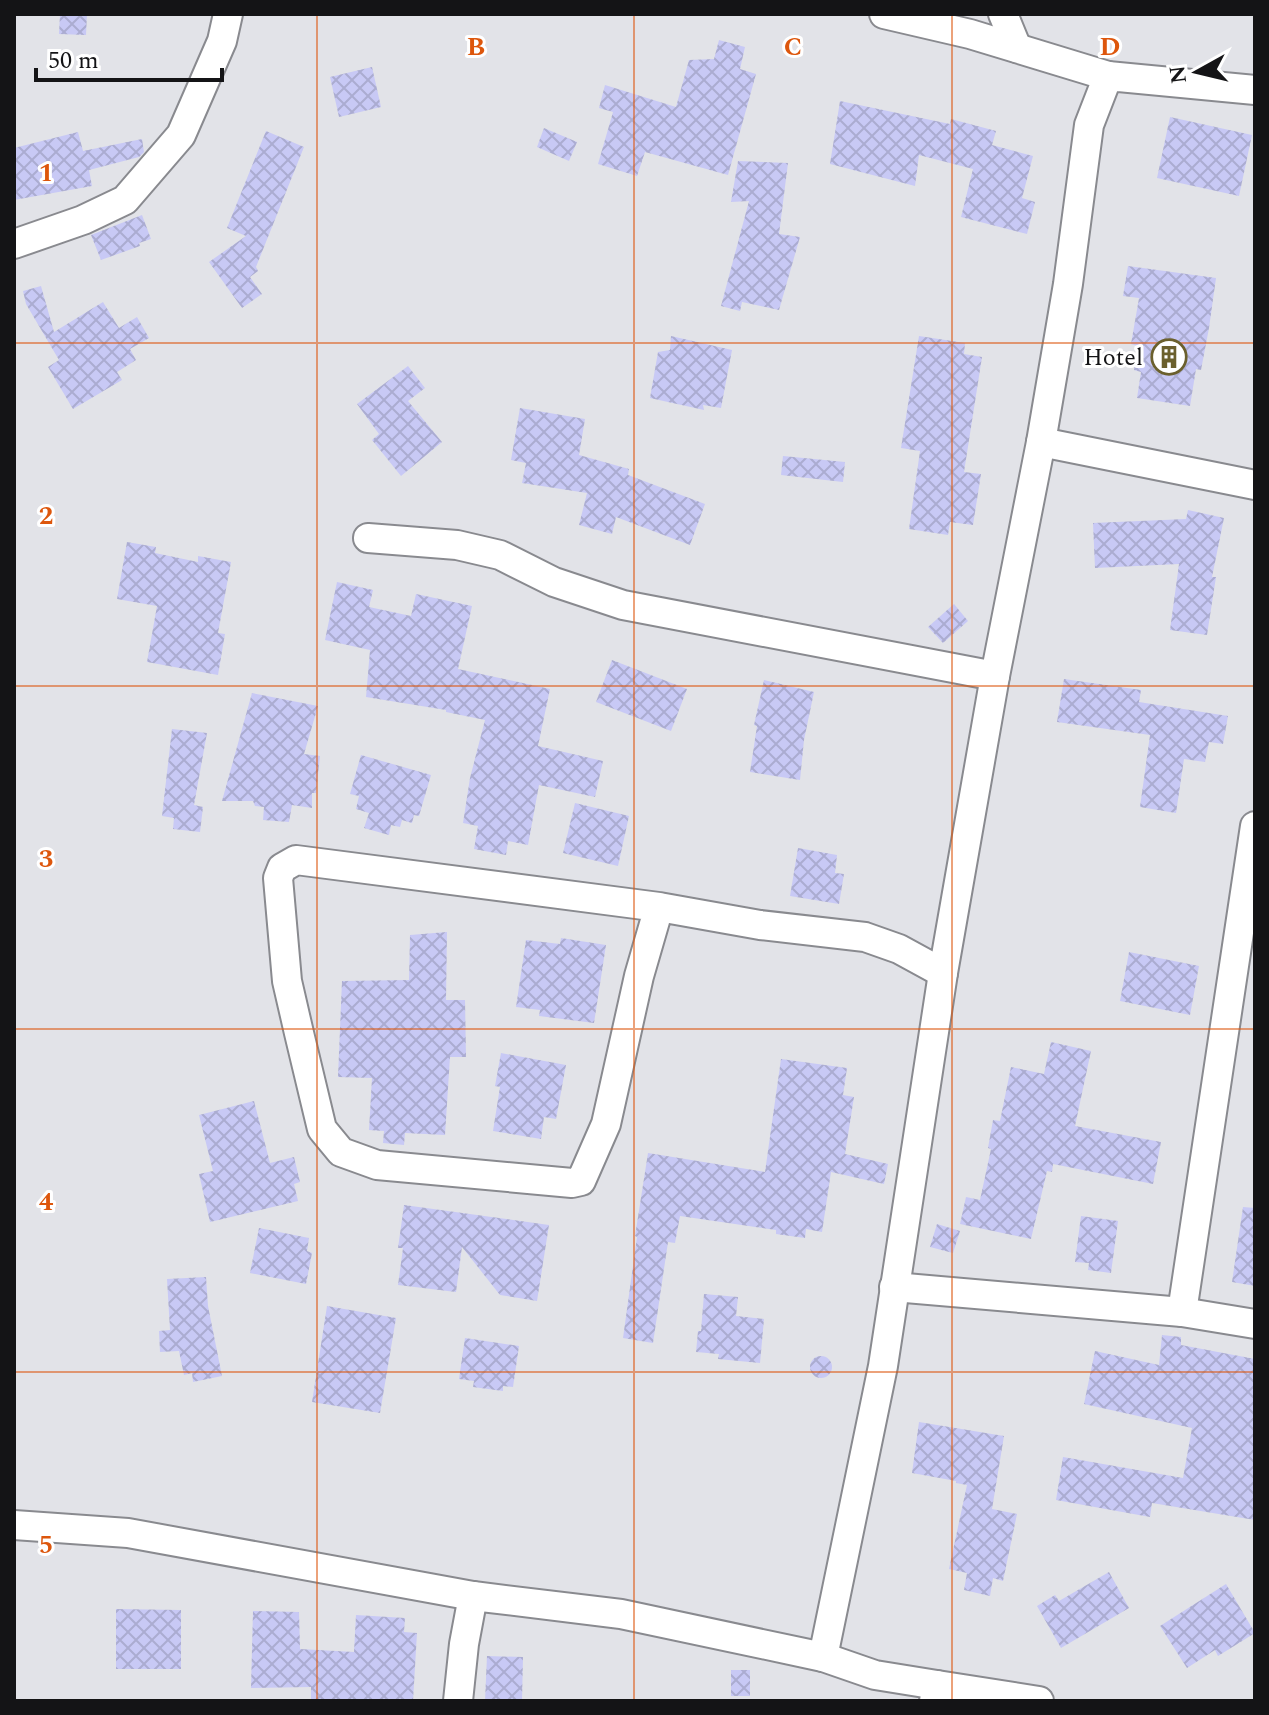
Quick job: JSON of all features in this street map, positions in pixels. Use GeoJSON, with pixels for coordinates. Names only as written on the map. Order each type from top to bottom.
{"type":"FeatureCollection","features":[{"type":"Feature","properties":{"kind":"street"},"geometry":{"type":"LineString","coordinates":[[14,244],[83,220],[125,200],[181,135],[222,41],[228,14]]}},
{"type":"Feature","properties":{"kind":"street"},"geometry":{"type":"LineString","coordinates":[[884,14],[973,24],[1017,48],[1108,76],[1255,90]]}},
{"type":"Feature","properties":{"kind":"street"},"geometry":{"type":"LineString","coordinates":[[1003,14],[1017,48]]}},
{"type":"Feature","properties":{"kind":"street"},"geometry":{"type":"LineString","coordinates":[[823,1657],[883,1366],[943,973],[1068,284],[1089,125],[1108,76]]}},
{"type":"Feature","properties":{"kind":"street"},"geometry":{"type":"LineString","coordinates":[[1041,442],[1255,485]]}},
{"type":"Feature","properties":{"kind":"street"},"geometry":{"type":"LineString","coordinates":[[368,538],[457,545],[500,555],[554,582],[623,605],[995,676]]}},
{"type":"Feature","properties":{"kind":"street"},"geometry":{"type":"LineString","coordinates":[[1182,1312],[1255,826]]}},
{"type":"Feature","properties":{"kind":"street"},"geometry":{"type":"LineString","coordinates":[[659,907],[639,976],[606,1124],[581,1181],[572,1183],[377,1165],[341,1152],[322,1129],[287,981],[278,878],[282,868],[296,860],[659,907],[760,925],[865,937],[910,954],[943,973]]}},
{"type":"Feature","properties":{"kind":"street"},"geometry":{"type":"LineString","coordinates":[[894,1287],[1182,1312],[1255,1324]]}},
{"type":"Feature","properties":{"kind":"street"},"geometry":{"type":"LineString","coordinates":[[14,1525],[128,1533],[473,1596],[621,1614],[823,1657],[936,1693],[1039,1701]]}},
{"type":"Feature","properties":{"kind":"street"},"geometry":{"type":"LineString","coordinates":[[458,1701],[473,1596]]}},
{"type":"Feature","properties":{"kind":"building"},"geometry":{"type":"Polygon","coordinates":[[[60,14],[87,14],[86,35],[59,34],[60,14]]]}},
{"type":"Feature","properties":{"kind":"building"},"geometry":{"type":"Polygon","coordinates":[[[719,40],[745,47],[740,69],[756,74],[728,175],[645,152],[637,176],[598,164],[613,112],[599,108],[605,85],[676,107],[689,60],[714,59],[719,40]]]}},
{"type":"Feature","properties":{"kind":"building"},"geometry":{"type":"Polygon","coordinates":[[[372,67],[381,107],[339,117],[330,77],[372,67]]]}},
{"type":"Feature","properties":{"kind":"building"},"geometry":{"type":"Polygon","coordinates":[[[840,101],[950,124],[951,119],[996,131],[992,145],[1033,156],[1022,198],[1035,202],[1027,234],[961,217],[973,169],[919,155],[915,186],[830,164],[840,101]]]}},
{"type":"Feature","properties":{"kind":"building"},"geometry":{"type":"Polygon","coordinates":[[[1170,117],[1252,135],[1239,196],[1157,178],[1170,117]]]}},
{"type":"Feature","properties":{"kind":"building"},"geometry":{"type":"Polygon","coordinates":[[[544,128],[577,142],[569,161],[537,147],[544,128]]]}},
{"type":"Feature","properties":{"kind":"building"},"geometry":{"type":"Polygon","coordinates":[[[266,131],[304,147],[256,267],[258,271],[250,277],[262,294],[242,308],[209,262],[246,236],[227,228],[266,131]]]}},
{"type":"Feature","properties":{"kind":"building"},"geometry":{"type":"Polygon","coordinates":[[[78,132],[83,151],[142,139],[144,152],[139,157],[89,170],[92,186],[14,200],[14,148],[78,132]]]}},
{"type":"Feature","properties":{"kind":"building"},"geometry":{"type":"Polygon","coordinates":[[[738,161],[788,163],[779,234],[800,237],[779,310],[742,302],[740,311],[721,306],[749,201],[731,202],[738,161]]]}},
{"type":"Feature","properties":{"kind":"building"},"geometry":{"type":"Polygon","coordinates":[[[142,215],[151,239],[101,260],[91,235],[142,215]]]}},
{"type":"Feature","properties":{"kind":"building"},"geometry":{"type":"Polygon","coordinates":[[[1128,266],[1216,278],[1201,370],[1196,369],[1190,406],[1137,398],[1141,372],[1134,370],[1138,346],[1131,344],[1139,298],[1123,296],[1128,266]]]}},
{"type":"Feature","properties":{"kind":"building"},"geometry":{"type":"Polygon","coordinates":[[[41,286],[54,332],[103,302],[119,328],[137,317],[149,338],[130,349],[136,360],[117,372],[122,380],[73,409],[48,367],[59,360],[26,304],[23,291],[41,286]]]}},
{"type":"Feature","properties":{"kind":"building"},"geometry":{"type":"Polygon","coordinates":[[[671,336],[732,350],[721,408],[703,405],[704,410],[650,398],[658,352],[670,350],[671,336]]]}},
{"type":"Feature","properties":{"kind":"building"},"geometry":{"type":"Polygon","coordinates":[[[919,336],[965,343],[964,354],[982,357],[964,472],[981,474],[973,525],[950,522],[948,535],[909,529],[920,451],[901,448],[919,336]]]}},
{"type":"Feature","properties":{"kind":"building"},"geometry":{"type":"Polygon","coordinates":[[[408,366],[425,388],[408,401],[442,442],[401,476],[372,440],[379,434],[357,404],[408,366]]]}},
{"type":"Feature","properties":{"kind":"building"},"geometry":{"type":"Polygon","coordinates":[[[520,408],[585,419],[579,455],[629,469],[628,475],[705,504],[690,545],[616,517],[612,534],[579,525],[587,493],[522,483],[526,463],[511,460],[520,408]]]}},
{"type":"Feature","properties":{"kind":"building"},"geometry":{"type":"Polygon","coordinates":[[[783,456],[845,462],[843,482],[781,475],[783,456]]]}},
{"type":"Feature","properties":{"kind":"building"},"geometry":{"type":"Polygon","coordinates":[[[1188,510],[1224,518],[1212,577],[1216,577],[1207,635],[1170,630],[1179,564],[1095,568],[1093,523],[1186,519],[1188,510]]]}},
{"type":"Feature","properties":{"kind":"building"},"geometry":{"type":"Polygon","coordinates":[[[127,542],[156,547],[155,553],[198,562],[198,556],[231,562],[218,633],[225,634],[218,675],[147,662],[157,606],[117,599],[127,542]]]}},
{"type":"Feature","properties":{"kind":"building"},"geometry":{"type":"Polygon","coordinates":[[[337,582],[373,590],[369,607],[411,616],[416,594],[472,606],[458,669],[550,689],[538,746],[603,761],[595,797],[539,785],[528,845],[508,841],[506,855],[474,849],[478,826],[463,823],[470,778],[485,720],[446,710],[366,697],[370,650],[325,640],[337,582]]]}},
{"type":"Feature","properties":{"kind":"building"},"geometry":{"type":"Polygon","coordinates":[[[954,604],[968,621],[943,643],[928,627],[954,604]]]}},
{"type":"Feature","properties":{"kind":"building"},"geometry":{"type":"Polygon","coordinates":[[[612,660],[687,689],[671,731],[596,702],[612,660]]]}},
{"type":"Feature","properties":{"kind":"building"},"geometry":{"type":"Polygon","coordinates":[[[1064,679],[1141,690],[1139,702],[1228,716],[1223,744],[1209,742],[1205,762],[1184,759],[1176,813],[1140,807],[1150,735],[1057,722],[1064,679]]]}},
{"type":"Feature","properties":{"kind":"building"},"geometry":{"type":"Polygon","coordinates":[[[764,680],[814,692],[800,780],[750,772],[757,726],[754,725],[764,680]]]}},
{"type":"Feature","properties":{"kind":"building"},"geometry":{"type":"Polygon","coordinates":[[[252,693],[318,706],[304,754],[320,756],[316,793],[312,793],[312,808],[292,805],[289,822],[263,820],[264,807],[255,806],[253,801],[222,801],[252,693]]]}},
{"type":"Feature","properties":{"kind":"building"},"geometry":{"type":"Polygon","coordinates":[[[172,729],[207,733],[194,805],[203,807],[200,832],[173,829],[174,818],[162,816],[172,729]]]}},
{"type":"Feature","properties":{"kind":"building"},"geometry":{"type":"Polygon","coordinates":[[[361,755],[431,775],[419,816],[414,815],[412,823],[402,820],[400,827],[391,825],[389,835],[364,828],[369,813],[356,809],[359,796],[350,794],[361,755]]]}},
{"type":"Feature","properties":{"kind":"building"},"geometry":{"type":"Polygon","coordinates":[[[575,803],[629,816],[618,866],[563,853],[575,803]]]}},
{"type":"Feature","properties":{"kind":"building"},"geometry":{"type":"Polygon","coordinates":[[[798,848],[837,855],[835,873],[844,874],[839,904],[790,896],[798,848]]]}},
{"type":"Feature","properties":{"kind":"building"},"geometry":{"type":"Polygon","coordinates":[[[447,932],[446,1000],[465,1000],[466,1057],[450,1057],[445,1135],[405,1133],[404,1145],[383,1143],[384,1131],[369,1130],[372,1078],[338,1077],[342,981],[409,980],[410,935],[447,932]]]}},
{"type":"Feature","properties":{"kind":"building"},"geometry":{"type":"Polygon","coordinates":[[[561,938],[606,945],[594,1023],[539,1016],[540,1010],[516,1007],[526,940],[560,944],[561,938]]]}},
{"type":"Feature","properties":{"kind":"building"},"geometry":{"type":"Polygon","coordinates":[[[1129,952],[1199,966],[1190,1015],[1120,1001],[1129,952]]]}},
{"type":"Feature","properties":{"kind":"building"},"geometry":{"type":"Polygon","coordinates":[[[1051,1042],[1091,1051],[1075,1126],[1161,1142],[1153,1184],[1053,1164],[1052,1172],[1047,1171],[1031,1239],[960,1224],[966,1197],[980,1200],[991,1149],[988,1148],[993,1120],[1000,1121],[1011,1067],[1044,1074],[1051,1042]]]}},
{"type":"Feature","properties":{"kind":"building"},"geometry":{"type":"Polygon","coordinates":[[[501,1053],[566,1065],[556,1119],[544,1117],[541,1139],[493,1131],[500,1087],[495,1086],[501,1053]]]}},
{"type":"Feature","properties":{"kind":"building"},"geometry":{"type":"Polygon","coordinates":[[[781,1059],[847,1068],[843,1095],[854,1097],[845,1154],[888,1164],[884,1184],[831,1172],[822,1232],[806,1229],[805,1238],[776,1234],[776,1230],[680,1216],[675,1243],[668,1242],[653,1343],[623,1338],[648,1153],[765,1172],[781,1059]]]}},
{"type":"Feature","properties":{"kind":"building"},"geometry":{"type":"Polygon","coordinates":[[[254,1101],[270,1163],[294,1157],[300,1182],[294,1184],[298,1201],[210,1222],[199,1174],[213,1171],[199,1115],[254,1101]]]}},
{"type":"Feature","properties":{"kind":"building"},"geometry":{"type":"Polygon","coordinates":[[[404,1205],[549,1225],[537,1301],[500,1295],[462,1247],[456,1292],[398,1285],[403,1248],[398,1248],[404,1205]]]}},
{"type":"Feature","properties":{"kind":"building"},"geometry":{"type":"Polygon","coordinates":[[[1243,1207],[1255,1208],[1255,1286],[1232,1282],[1243,1207]]]}},
{"type":"Feature","properties":{"kind":"building"},"geometry":{"type":"Polygon","coordinates":[[[1081,1216],[1118,1221],[1111,1273],[1088,1270],[1089,1263],[1075,1262],[1081,1216]]]}},
{"type":"Feature","properties":{"kind":"building"},"geometry":{"type":"Polygon","coordinates":[[[937,1224],[960,1231],[953,1253],[930,1247],[937,1224]]]}},
{"type":"Feature","properties":{"kind":"building"},"geometry":{"type":"Polygon","coordinates":[[[259,1228],[309,1238],[307,1251],[312,1253],[306,1284],[250,1273],[259,1228]]]}},
{"type":"Feature","properties":{"kind":"building"},"geometry":{"type":"Polygon","coordinates":[[[206,1277],[208,1306],[222,1376],[193,1382],[192,1373],[184,1375],[179,1351],[160,1352],[159,1331],[170,1330],[167,1279],[206,1277]]]}},
{"type":"Feature","properties":{"kind":"building"},"geometry":{"type":"Polygon","coordinates":[[[704,1294],[738,1297],[736,1316],[764,1319],[760,1363],[718,1359],[719,1354],[696,1352],[704,1294]]]}},
{"type":"Feature","properties":{"kind":"building"},"geometry":{"type":"Polygon","coordinates":[[[327,1306],[396,1318],[380,1413],[312,1402],[327,1306]]]}},
{"type":"Feature","properties":{"kind":"building"},"geometry":{"type":"Polygon","coordinates":[[[1162,1335],[1181,1337],[1181,1345],[1255,1359],[1255,1520],[1152,1503],[1150,1517],[1056,1500],[1063,1457],[1183,1478],[1192,1428],[1084,1404],[1095,1351],[1159,1365],[1162,1335]]]}},
{"type":"Feature","properties":{"kind":"building"},"geometry":{"type":"Polygon","coordinates":[[[465,1338],[519,1346],[513,1387],[503,1386],[503,1391],[473,1387],[474,1381],[459,1379],[465,1338]]]}},
{"type":"Feature","properties":{"kind":"building"},"geometry":{"type":"Polygon","coordinates":[[[821,1356],[829,1359],[832,1367],[829,1375],[821,1378],[813,1375],[810,1367],[813,1359],[821,1356]]]}},
{"type":"Feature","properties":{"kind":"building"},"geometry":{"type":"Polygon","coordinates":[[[919,1422],[1004,1436],[992,1509],[1017,1514],[1003,1581],[993,1578],[990,1596],[964,1590],[967,1573],[949,1569],[967,1485],[912,1473],[919,1422]]]}},
{"type":"Feature","properties":{"kind":"building"},"geometry":{"type":"Polygon","coordinates":[[[1109,1572],[1129,1608],[1061,1648],[1037,1606],[1055,1595],[1059,1601],[1109,1572]]]}},
{"type":"Feature","properties":{"kind":"building"},"geometry":{"type":"Polygon","coordinates":[[[1226,1584],[1255,1633],[1218,1656],[1215,1650],[1187,1668],[1160,1626],[1226,1584]]]}},
{"type":"Feature","properties":{"kind":"building"},"geometry":{"type":"Polygon","coordinates":[[[116,1609],[181,1610],[181,1669],[116,1669],[116,1609]]]}},
{"type":"Feature","properties":{"kind":"building"},"geometry":{"type":"Polygon","coordinates":[[[253,1611],[299,1612],[300,1649],[354,1652],[356,1615],[405,1618],[404,1632],[417,1633],[413,1701],[311,1701],[311,1687],[251,1688],[253,1611]]]}},
{"type":"Feature","properties":{"kind":"building"},"geometry":{"type":"Polygon","coordinates":[[[487,1656],[523,1657],[522,1701],[485,1701],[487,1656]]]}},
{"type":"Feature","properties":{"kind":"building"},"geometry":{"type":"Polygon","coordinates":[[[731,1670],[750,1670],[750,1696],[731,1696],[731,1670]]]}},
{"type":"Feature","properties":{"kind":"place","name":"Hotel"},"geometry":{"type":"Point","coordinates":[1169,357]}}]}
